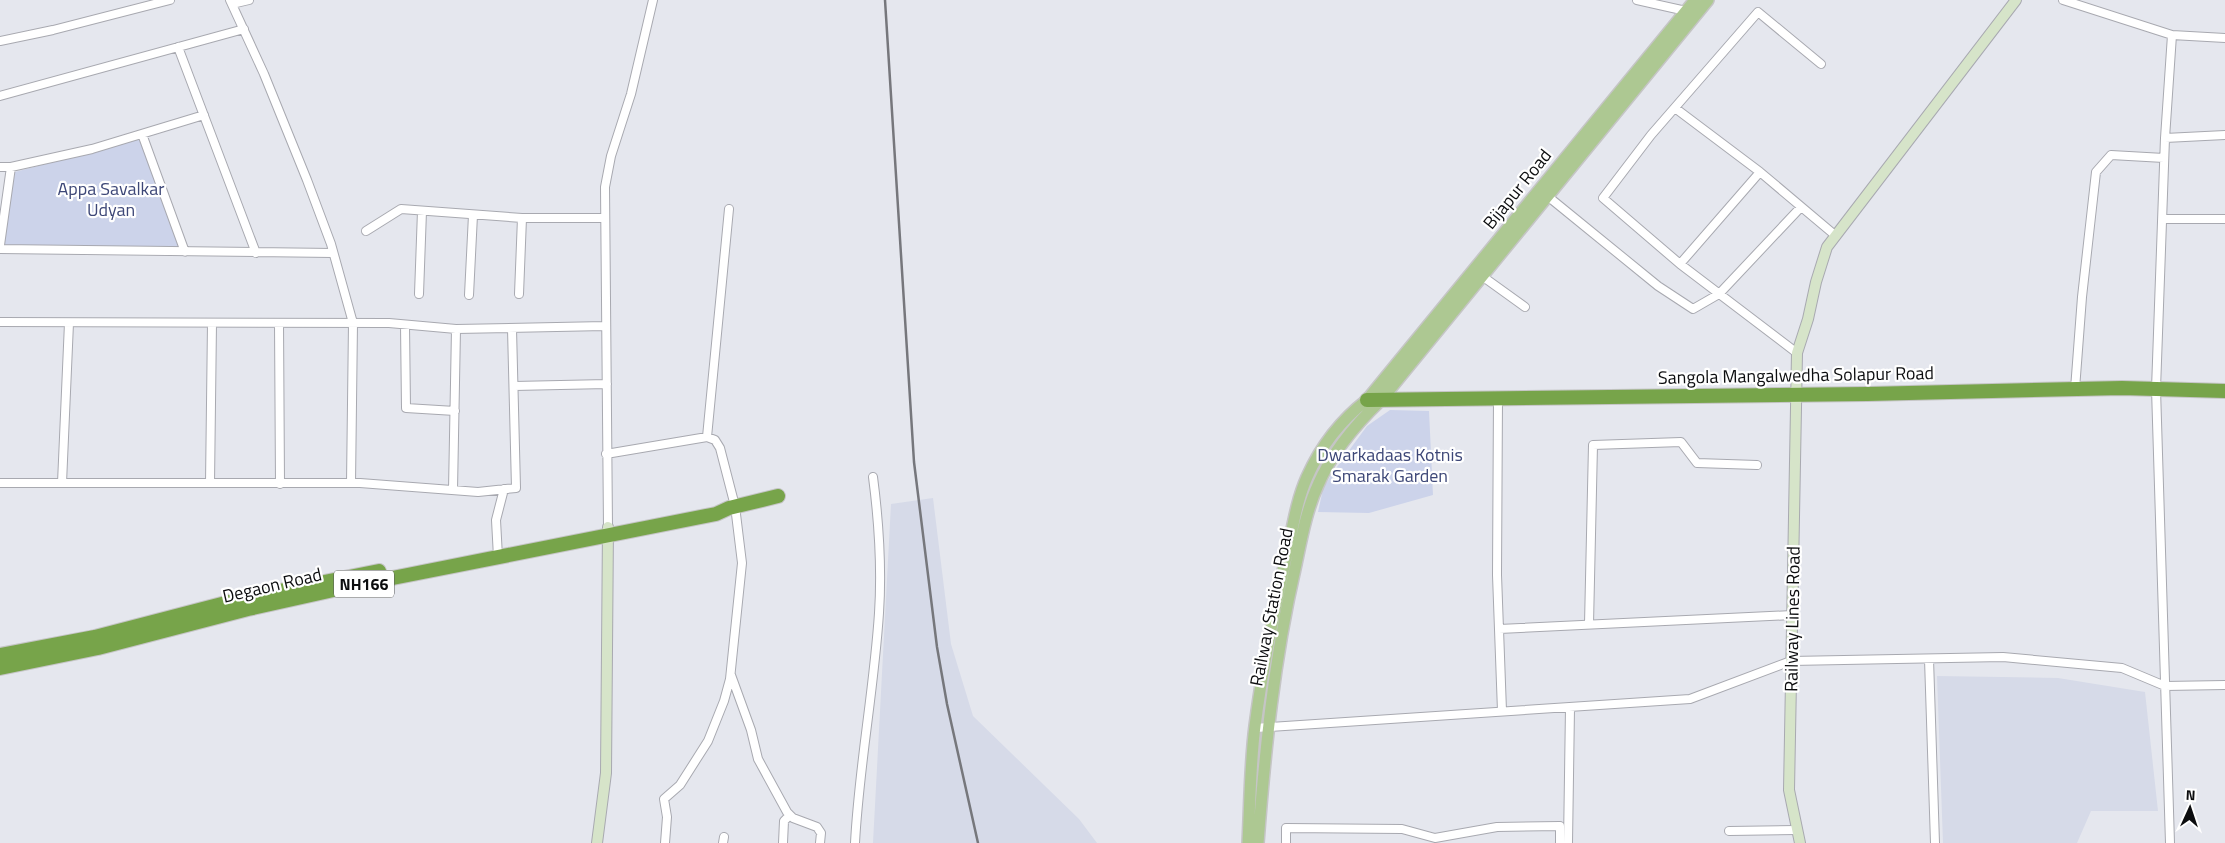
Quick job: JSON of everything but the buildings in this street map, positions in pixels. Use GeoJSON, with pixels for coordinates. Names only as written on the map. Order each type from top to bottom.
{"type":"FeatureCollection","features":[{"type":"Feature","properties":{"kind":"highway","name":"Sangola Mangalwedha Solapur Road"},"geometry":{"type":"LineString","coordinates":[[1374,400],[2075,389],[2225,391]]}},
{"type":"Feature","properties":{"kind":"highway","name":"Degaon Road"},"geometry":{"type":"LineString","coordinates":[[0,655],[96,637],[245,598],[497,553],[608,531],[715,506],[732,507],[778,496]]}},
{"type":"Feature","properties":{"kind":"highway","name":"Degaon Road"},"geometry":{"type":"LineString","coordinates":[[0,668],[98,648],[248,609],[497,553]]}},
{"type":"Feature","properties":{"kind":"main road","name":"Bijapur Road"},"geometry":{"type":"LineString","coordinates":[[1374,400],[1543,192],[1695,0]]}},
{"type":"Feature","properties":{"kind":"main road"},"geometry":{"type":"LineString","coordinates":[[1374,400],[1482,276],[1543,192],[1708,0]]}},
{"type":"Feature","properties":{"kind":"main road","name":"Railway Station Road"},"geometry":{"type":"LineString","coordinates":[[1258,843],[1267,727],[1276,664],[1290,591],[1314,495],[1327,467],[1374,400]]}},
{"type":"Feature","properties":{"kind":"main road","name":"Railway Station Road"},"geometry":{"type":"LineString","coordinates":[[1248,843],[1255,728],[1262,678],[1279,588],[1302,492],[1314,464],[1336,430],[1352,411],[1374,400]]}},
{"type":"Feature","properties":{"kind":"street"},"geometry":{"type":"LineString","coordinates":[[0,41],[53,30],[170,0]]}},
{"type":"Feature","properties":{"kind":"street"},"geometry":{"type":"LineString","coordinates":[[249,0],[231,2],[296,153],[333,253],[354,323],[351,483]]}},
{"type":"Feature","properties":{"kind":"street"},"geometry":{"type":"LineString","coordinates":[[597,843],[606,773],[608,531],[605,187],[611,156],[631,94],[653,0]]}},
{"type":"Feature","properties":{"kind":"street"},"geometry":{"type":"LineString","coordinates":[[1637,0],[1686,11]]}},
{"type":"Feature","properties":{"kind":"street","name":"Railway Lines Road"},"geometry":{"type":"LineString","coordinates":[[1800,843],[1789,790],[1797,353],[1827,247],[2016,0]]}},
{"type":"Feature","properties":{"kind":"street"},"geometry":{"type":"LineString","coordinates":[[2063,0],[2172,35],[2225,38]]}},
{"type":"Feature","properties":{"kind":"street"},"geometry":{"type":"LineString","coordinates":[[1797,353],[1680,264],[1602,198],[1651,135],[1758,12],[1821,64]]}},
{"type":"Feature","properties":{"kind":"street"},"geometry":{"type":"LineString","coordinates":[[0,96],[244,29]]}},
{"type":"Feature","properties":{"kind":"street"},"geometry":{"type":"LineString","coordinates":[[2170,843],[2156,389],[2164,158],[2172,35]]}},
{"type":"Feature","properties":{"kind":"street"},"geometry":{"type":"LineString","coordinates":[[178,47],[256,253]]}},
{"type":"Feature","properties":{"kind":"street"},"geometry":{"type":"LineString","coordinates":[[1675,108],[1760,172],[1836,236]]}},
{"type":"Feature","properties":{"kind":"street"},"geometry":{"type":"LineString","coordinates":[[0,167],[11,167],[92,149],[204,115]]}},
{"type":"Feature","properties":{"kind":"street"},"geometry":{"type":"LineString","coordinates":[[142,134],[185,252]]}},
{"type":"Feature","properties":{"kind":"street"},"geometry":{"type":"LineString","coordinates":[[2165,138],[2225,135]]}},
{"type":"Feature","properties":{"kind":"street"},"geometry":{"type":"LineString","coordinates":[[2075,389],[2082,297],[2096,172],[2111,155],[2164,158]]}},
{"type":"Feature","properties":{"kind":"street"},"geometry":{"type":"LineString","coordinates":[[0,245],[11,167]]}},
{"type":"Feature","properties":{"kind":"street"},"geometry":{"type":"LineString","coordinates":[[1680,264],[1760,172]]}},
{"type":"Feature","properties":{"kind":"street"},"geometry":{"type":"LineString","coordinates":[[1543,192],[1658,286],[1693,309],[1719,294],[1801,207]]}},
{"type":"Feature","properties":{"kind":"street"},"geometry":{"type":"LineString","coordinates":[[366,231],[401,209],[522,218],[605,218]]}},
{"type":"Feature","properties":{"kind":"street"},"geometry":{"type":"LineString","coordinates":[[707,437],[729,209]]}},
{"type":"Feature","properties":{"kind":"street"},"geometry":{"type":"LineString","coordinates":[[419,294],[422,211]]}},
{"type":"Feature","properties":{"kind":"street"},"geometry":{"type":"LineString","coordinates":[[469,295],[473,214]]}},
{"type":"Feature","properties":{"kind":"street"},"geometry":{"type":"LineString","coordinates":[[519,294],[522,218]]}},
{"type":"Feature","properties":{"kind":"street"},"geometry":{"type":"LineString","coordinates":[[2162,219],[2225,219]]}},
{"type":"Feature","properties":{"kind":"street"},"geometry":{"type":"LineString","coordinates":[[0,249],[333,253]]}},
{"type":"Feature","properties":{"kind":"street"},"geometry":{"type":"LineString","coordinates":[[1482,276],[1525,307]]}},
{"type":"Feature","properties":{"kind":"street"},"geometry":{"type":"LineString","coordinates":[[0,322],[354,323],[512,329],[605,326]]}},
{"type":"Feature","properties":{"kind":"street"},"geometry":{"type":"LineString","coordinates":[[62,483],[69,323]]}},
{"type":"Feature","properties":{"kind":"street"},"geometry":{"type":"LineString","coordinates":[[210,483],[212,323]]}},
{"type":"Feature","properties":{"kind":"street"},"geometry":{"type":"LineString","coordinates":[[279,324],[280,484]]}},
{"type":"Feature","properties":{"kind":"street"},"geometry":{"type":"LineString","coordinates":[[405,325],[406,408],[455,411]]}},
{"type":"Feature","properties":{"kind":"street"},"geometry":{"type":"LineString","coordinates":[[454,490],[456,328]]}},
{"type":"Feature","properties":{"kind":"street"},"geometry":{"type":"LineString","coordinates":[[0,483],[351,483],[478,492],[516,488],[512,329]]}},
{"type":"Feature","properties":{"kind":"street"},"geometry":{"type":"LineString","coordinates":[[514,386],[607,384]]}},
{"type":"Feature","properties":{"kind":"street"},"geometry":{"type":"LineString","coordinates":[[1498,398],[1497,575],[1502,711]]}},
{"type":"Feature","properties":{"kind":"street"},"geometry":{"type":"LineString","coordinates":[[606,454],[707,437],[715,440],[720,448],[742,564],[731,675],[724,701],[708,741],[680,786],[664,799],[667,817],[665,843]]}},
{"type":"Feature","properties":{"kind":"street"},"geometry":{"type":"LineString","coordinates":[[1589,624],[1593,445],[1680,442],[1697,463],[1757,465]]}},
{"type":"Feature","properties":{"kind":"street"},"geometry":{"type":"LineString","coordinates":[[855,843],[865,732],[879,614],[880,533],[874,477]]}},
{"type":"Feature","properties":{"kind":"street"},"geometry":{"type":"LineString","coordinates":[[497,553],[496,520],[504,489]]}},
{"type":"Feature","properties":{"kind":"street"},"geometry":{"type":"LineString","coordinates":[[1499,629],[1792,615]]}},
{"type":"Feature","properties":{"kind":"street"},"geometry":{"type":"LineString","coordinates":[[1255,728],[1690,699],[1791,662],[2003,658],[2122,668],[2165,686],[2225,685]]}},
{"type":"Feature","properties":{"kind":"street"},"geometry":{"type":"LineString","coordinates":[[1929,659],[1935,843]]}},
{"type":"Feature","properties":{"kind":"street"},"geometry":{"type":"LineString","coordinates":[[731,675],[746,713],[758,759],[790,815],[793,818],[817,827],[821,833],[820,843]]}},
{"type":"Feature","properties":{"kind":"street"},"geometry":{"type":"LineString","coordinates":[[1568,843],[1570,708]]}},
{"type":"Feature","properties":{"kind":"street"},"geometry":{"type":"LineString","coordinates":[[783,843],[784,822],[790,815]]}},
{"type":"Feature","properties":{"kind":"street"},"geometry":{"type":"LineString","coordinates":[[1286,843],[1286,828],[1402,829],[1435,838],[1497,827],[1560,826],[1560,843]]}},
{"type":"Feature","properties":{"kind":"street"},"geometry":{"type":"LineString","coordinates":[[1729,831],[1797,830]]}},
{"type":"Feature","properties":{"kind":"street"},"geometry":{"type":"LineString","coordinates":[[1458,834],[1458,843]]}},
{"type":"Feature","properties":{"kind":"shaded area"},"geometry":{"type":"Polygon","coordinates":[[[933,498],[951,644],[973,716],[1079,819],[1097,843],[873,843],[891,504],[933,498]]]}},
{"type":"Feature","properties":{"kind":"shaded area"},"geometry":{"type":"Polygon","coordinates":[[[1937,676],[2058,678],[2145,692],[2158,811],[2091,811],[2077,843],[1943,843],[1937,676]]]}},
{"type":"Feature","properties":{"kind":"green space","name":"Appa Savalkar Udyan"},"geometry":{"type":"Polygon","coordinates":[[[140,139],[181,249],[3,246],[15,172],[140,139]]]}},
{"type":"Feature","properties":{"kind":"green space","name":"Dwarkadaas Kotnis Smarak Garden"},"geometry":{"type":"Polygon","coordinates":[[[1390,410],[1429,411],[1433,495],[1369,513],[1318,512],[1323,489],[1331,475],[1367,426],[1390,410]]]}},
{"type":"Feature","properties":{"kind":"railway"},"geometry":{"type":"LineString","coordinates":[[885,0],[914,462],[937,647],[947,704],[978,843]]}}]}
